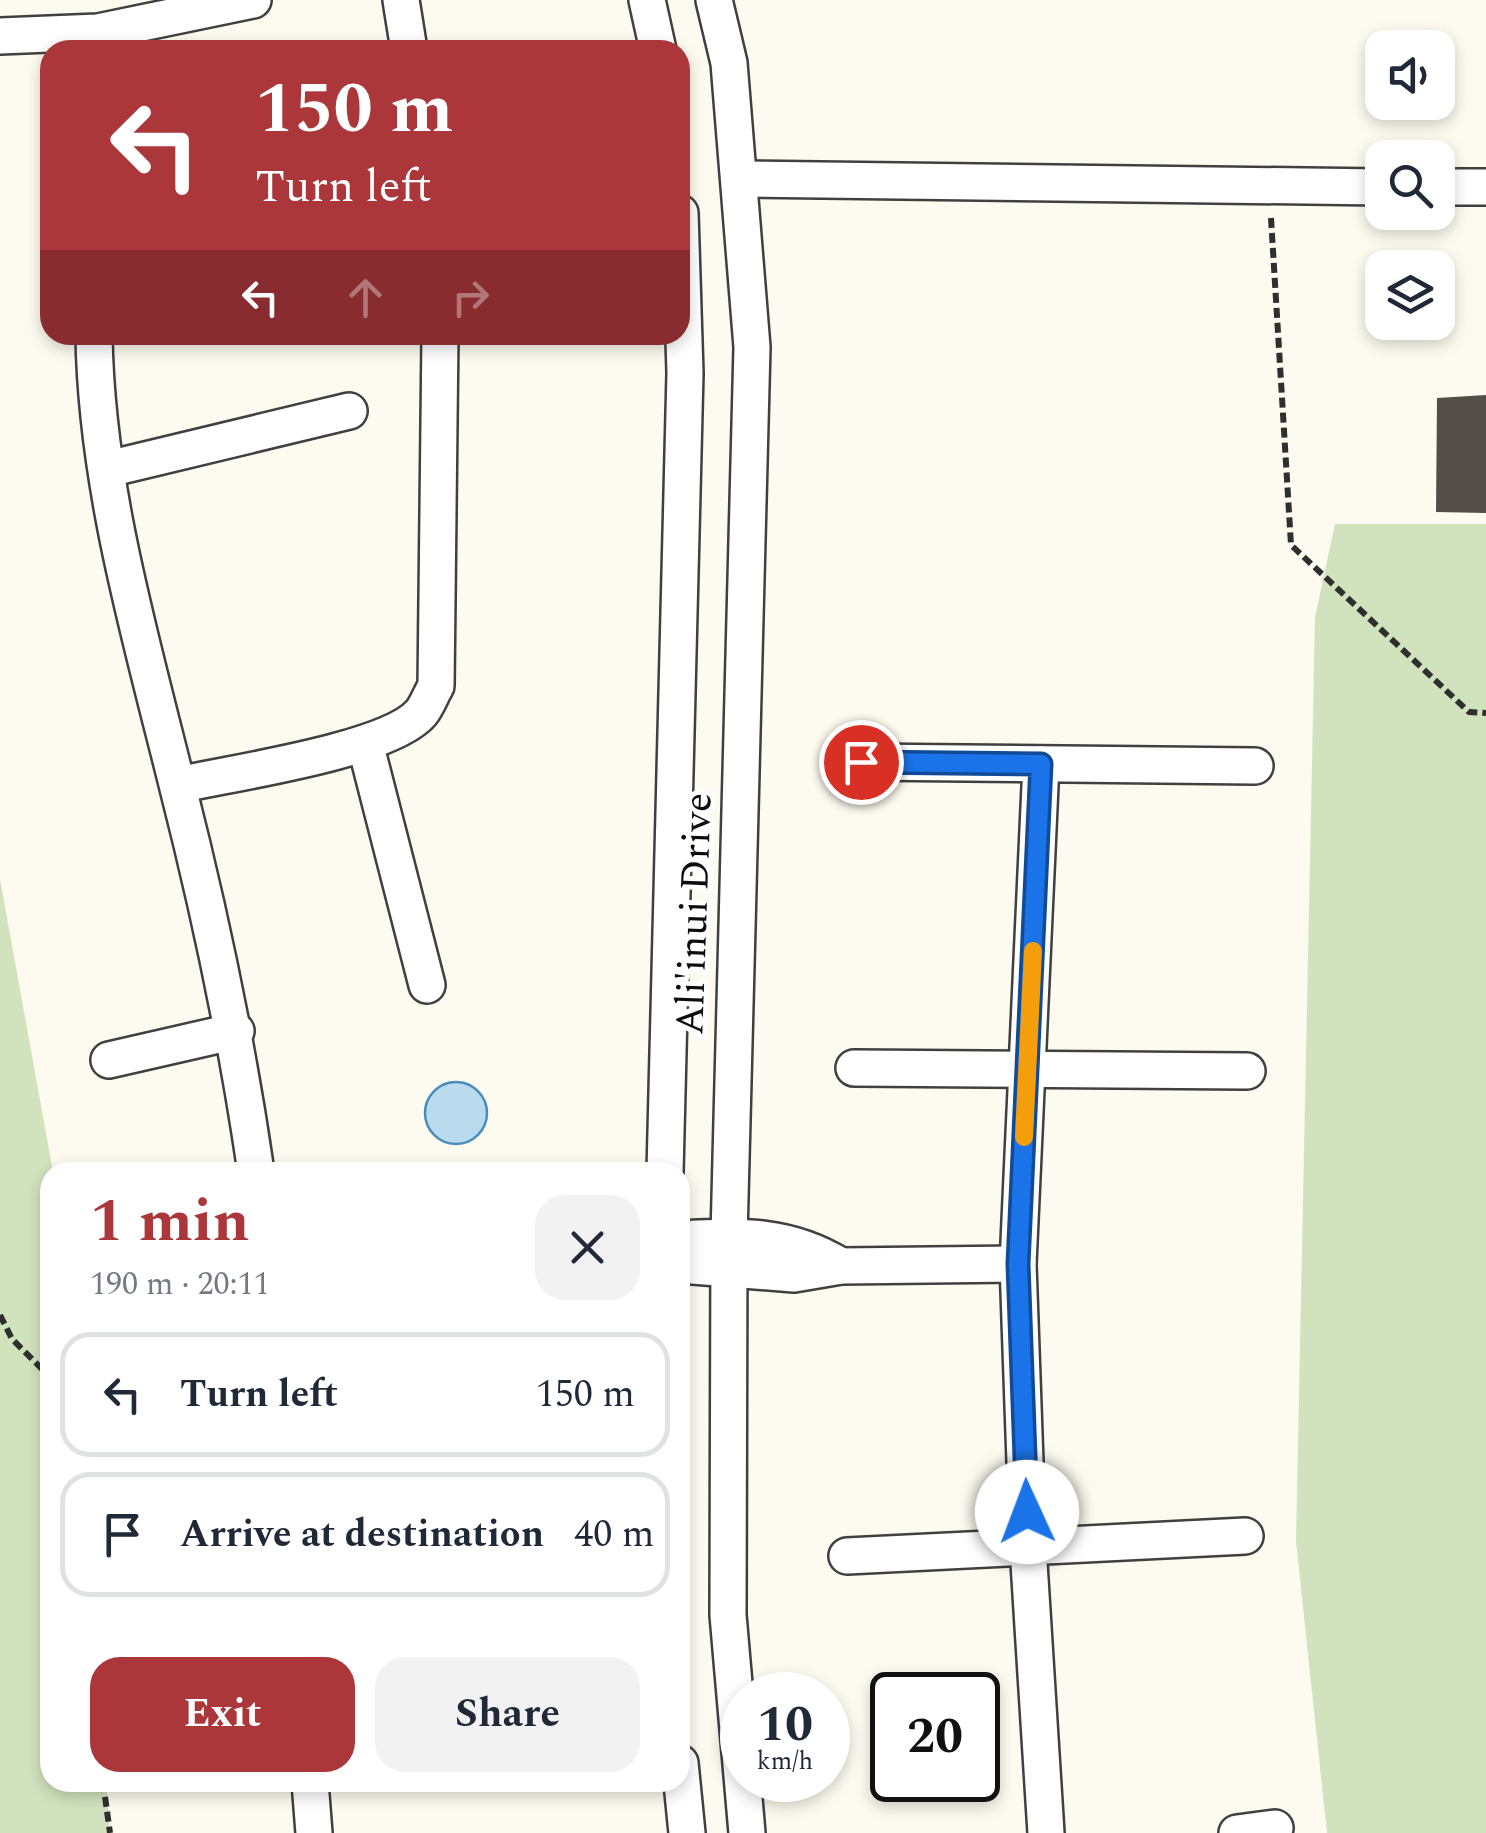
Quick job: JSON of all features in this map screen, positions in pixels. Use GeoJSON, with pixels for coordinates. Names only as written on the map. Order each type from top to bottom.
{"type":"FeatureCollection","features":[{"type":"Feature","properties":{"kind":"street"},"geometry":{"type":"LineString","coordinates":[[101,40],[252,0]]}},
{"type":"Feature","properties":{"kind":"street"},"geometry":{"type":"LineString","coordinates":[[401,0],[407,40]]}},
{"type":"Feature","properties":{"kind":"street"},"geometry":{"type":"LineString","coordinates":[[647,0],[656,40]]}},
{"type":"Feature","properties":{"kind":"street","name":"Ali'inui Drive"},"geometry":{"type":"LineString","coordinates":[[714,0],[730,63],[752,347],[729,1251],[728,1615],[747,1833]]}},
{"type":"Feature","properties":{"kind":"street"},"geometry":{"type":"LineString","coordinates":[[0,36],[78,40]]}},
{"type":"Feature","properties":{"kind":"street"},"geometry":{"type":"LineString","coordinates":[[740,179],[1365,187]]}},
{"type":"Feature","properties":{"kind":"street"},"geometry":{"type":"LineString","coordinates":[[1455,187],[1486,187]]}},
{"type":"Feature","properties":{"kind":"street"},"geometry":{"type":"LineString","coordinates":[[95,345],[108,469],[140,638],[236,1032],[255,1162]]}},
{"type":"Feature","properties":{"kind":"street"},"geometry":{"type":"LineString","coordinates":[[178,785],[366,743],[400,729],[422,713],[436,686],[440,345]]}},
{"type":"Feature","properties":{"kind":"street","name":"Ali'inui Drive"},"geometry":{"type":"LineString","coordinates":[[665,1162],[684,345]]}},
{"type":"Feature","properties":{"kind":"street"},"geometry":{"type":"LineString","coordinates":[[108,469],[349,411]]}},
{"type":"Feature","properties":{"kind":"street"},"geometry":{"type":"LineString","coordinates":[[366,743],[427,984]]}},
{"type":"Feature","properties":{"kind":"street"},"geometry":{"type":"LineString","coordinates":[[861,762],[1255,766]]}},
{"type":"Feature","properties":{"kind":"street"},"geometry":{"type":"LineString","coordinates":[[1041,764],[1018,1264],[1028,1547],[1046,1833]]}},
{"type":"Feature","properties":{"kind":"street"},"geometry":{"type":"LineString","coordinates":[[109,1060],[236,1032]]}},
{"type":"Feature","properties":{"kind":"street"},"geometry":{"type":"LineString","coordinates":[[854,1068],[1246,1071]]}},
{"type":"Feature","properties":{"kind":"street"},"geometry":{"type":"LineString","coordinates":[[690,1241],[794,1274],[842,1266],[1018,1264]]}},
{"type":"Feature","properties":{"kind":"street"},"geometry":{"type":"LineString","coordinates":[[690,1262],[729,1251]]}},
{"type":"Feature","properties":{"kind":"street"},"geometry":{"type":"LineString","coordinates":[[848,1556],[1245,1536]]}},
{"type":"Feature","properties":{"kind":"street"},"geometry":{"type":"LineString","coordinates":[[311,1792],[314,1833]]}},
{"type":"Feature","properties":{"kind":"street"},"geometry":{"type":"LineString","coordinates":[[683,1792],[687,1833]]}},
{"type":"Feature","properties":{"kind":"street"},"geometry":{"type":"LineString","coordinates":[[1237,1833],[1275,1828]]}},
{"type":"Feature","properties":{"kind":"path"},"geometry":{"type":"LineString","coordinates":[[1270,187],[1291,546],[1469,712],[1486,712]]}},
{"type":"Feature","properties":{"kind":"path"},"geometry":{"type":"LineString","coordinates":[[0,1315],[12,1338],[40,1367]]}},
{"type":"Feature","properties":{"kind":"path"},"geometry":{"type":"LineString","coordinates":[[104,1792],[110,1833]]}},
{"type":"Feature","properties":{"kind":"green space"},"geometry":{"type":"Polygon","coordinates":[[[1335,524],[1486,524],[1486,1833],[1327,1833],[1296,1541],[1315,617],[1335,524]]]}},
{"type":"Feature","properties":{"kind":"green space"},"geometry":{"type":"Polygon","coordinates":[[[0,879],[51,1162],[40,1162],[40,1792],[107,1792],[110,1833],[0,1833],[0,879]]]}},
{"type":"Feature","properties":{"kind":"water"},"geometry":{"type":"Polygon","coordinates":[[[456,1082],[478,1091],[487,1113],[478,1135],[456,1144],[434,1135],[425,1113],[434,1091],[456,1082]]]}},
{"type":"Feature","properties":{"kind":"building"},"geometry":{"type":"Polygon","coordinates":[[[1486,395],[1486,513],[1436,512],[1437,398],[1486,395]]]}},
{"type":"Feature","properties":{"kind":"slow traffic"},"geometry":{"type":"LineString","coordinates":[[1024,1137],[1033,951]]}},
{"type":"Feature","properties":{"kind":"route"},"geometry":{"type":"LineString","coordinates":[[861,762],[1041,764],[1018,1264],[1027,1512]]}}]}
